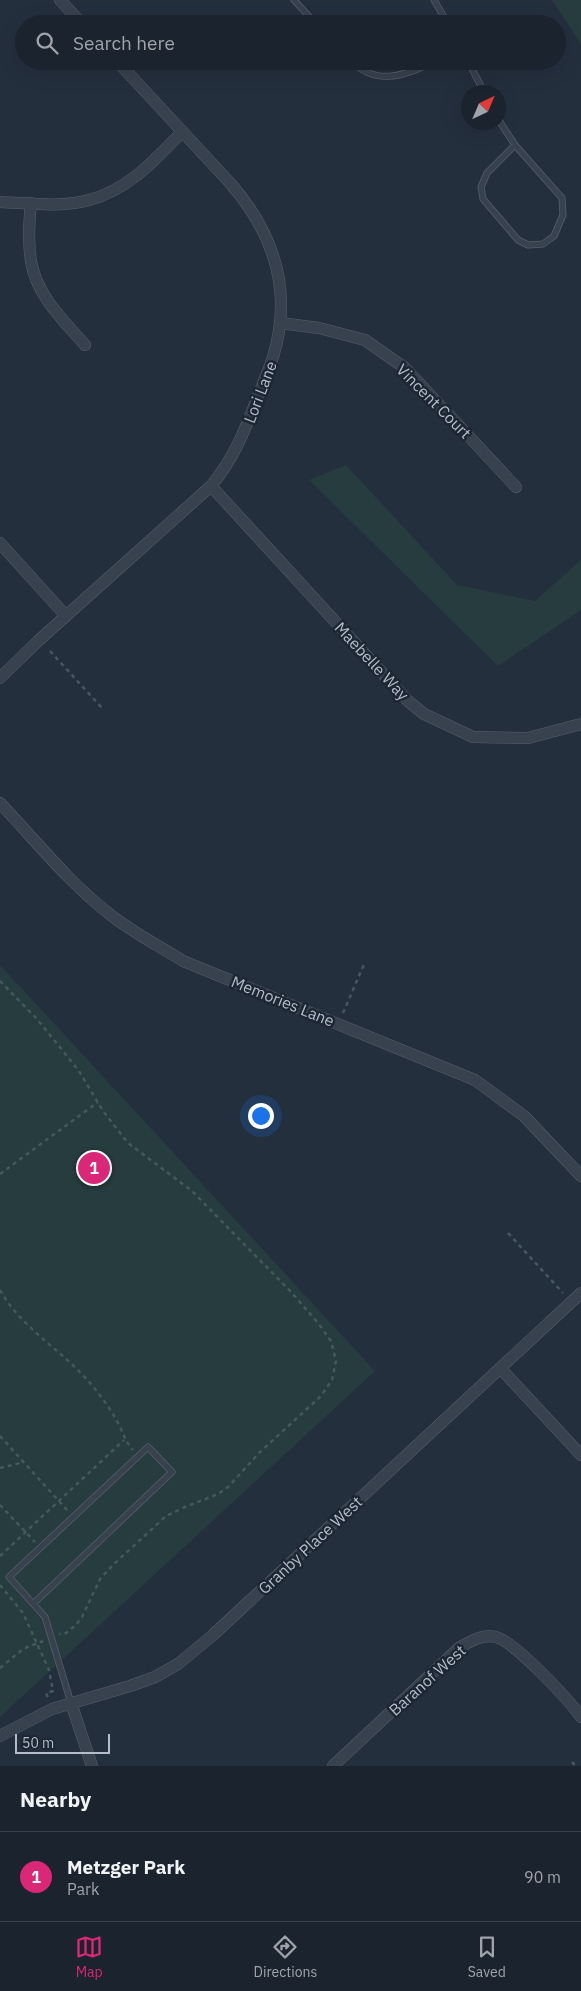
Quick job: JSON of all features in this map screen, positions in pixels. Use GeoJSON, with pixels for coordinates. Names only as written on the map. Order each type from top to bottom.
{"type":"FeatureCollection","features":[{"type":"Feature","properties":{"kind":"street"},"geometry":{"type":"LineString","coordinates":[[60,0],[74,15]]}},
{"type":"Feature","properties":{"kind":"street","name":"Lori Lane"},"geometry":{"type":"LineString","coordinates":[[0,678],[211,486],[235,453],[274,356],[280,323],[280,280],[266,236],[246,201],[124,70]]}},
{"type":"Feature","properties":{"kind":"street"},"geometry":{"type":"LineString","coordinates":[[0,202],[75,203],[104,195],[141,173],[182,132]]}},
{"type":"Feature","properties":{"kind":"street"},"geometry":{"type":"LineString","coordinates":[[30,203],[31,262],[36,281],[46,298],[85,345]]}},
{"type":"Feature","properties":{"kind":"street","name":"Vincent Court"},"geometry":{"type":"LineString","coordinates":[[280,323],[318,328],[365,340],[405,368],[516,487]]}},
{"type":"Feature","properties":{"kind":"street","name":"Maebelle Way"},"geometry":{"type":"LineString","coordinates":[[211,486],[408,701],[424,714],[473,737],[528,738],[581,724]]}},
{"type":"Feature","properties":{"kind":"street"},"geometry":{"type":"LineString","coordinates":[[0,543],[66,616]]}},
{"type":"Feature","properties":{"kind":"street","name":"Memories Lane"},"geometry":{"type":"LineString","coordinates":[[0,803],[84,892],[111,915],[140,935],[184,961],[475,1080],[524,1116],[581,1176]]}},
{"type":"Feature","properties":{"kind":"street","name":"Granby Place West"},"geometry":{"type":"LineString","coordinates":[[0,1736],[52,1709],[130,1686],[154,1677],[178,1664],[213,1635],[581,1293]]}},
{"type":"Feature","properties":{"kind":"street"},"geometry":{"type":"LineString","coordinates":[[501,1369],[581,1455]]}},
{"type":"Feature","properties":{"kind":"street","name":"Baranof West"},"geometry":{"type":"LineString","coordinates":[[333,1766],[460,1648],[477,1638],[496,1637],[513,1646],[551,1683],[581,1717]]}},
{"type":"Feature","properties":{"kind":"street"},"geometry":{"type":"LineString","coordinates":[[71,1703],[92,1766]]}},
{"type":"Feature","properties":{"kind":"lane"},"geometry":{"type":"LineString","coordinates":[[294,0],[308,15]]}},
{"type":"Feature","properties":{"kind":"lane"},"geometry":{"type":"LineString","coordinates":[[434,0],[443,15]]}},
{"type":"Feature","properties":{"kind":"lane"},"geometry":{"type":"LineString","coordinates":[[362,70],[380,76],[396,76],[416,70]]}},
{"type":"Feature","properties":{"kind":"lane"},"geometry":{"type":"LineString","coordinates":[[473,70],[480,85]]}},
{"type":"Feature","properties":{"kind":"lane"},"geometry":{"type":"LineString","coordinates":[[505,130],[515,145],[562,198],[564,215],[554,236],[543,244],[528,245],[518,240],[483,199],[481,187],[487,173],[515,145]]}},
{"type":"Feature","properties":{"kind":"lane"},"geometry":{"type":"LineString","coordinates":[[34,1603],[172,1472],[148,1447],[9,1577],[45,1617],[71,1703]]}},
{"type":"Feature","properties":{"kind":"path"},"geometry":{"type":"LineString","coordinates":[[50,651],[102,708]]}},
{"type":"Feature","properties":{"kind":"path"},"geometry":{"type":"LineString","coordinates":[[345,1008],[365,962]]}},
{"type":"Feature","properties":{"kind":"path"},"geometry":{"type":"LineString","coordinates":[[0,981],[36,1018],[59,1046],[114,1126],[128,1143],[192,1191],[292,1293],[331,1341],[336,1361],[332,1380],[321,1396],[260,1452],[228,1487],[218,1494],[184,1506],[166,1516],[100,1579],[82,1617],[76,1625],[66,1633],[50,1637],[23,1649],[0,1668]]}},
{"type":"Feature","properties":{"kind":"path"},"geometry":{"type":"LineString","coordinates":[[0,1174],[98,1102]]}},
{"type":"Feature","properties":{"kind":"path"},"geometry":{"type":"LineString","coordinates":[[508,1233],[567,1298]]}},
{"type":"Feature","properties":{"kind":"path"},"geometry":{"type":"LineString","coordinates":[[0,1290],[6,1300],[32,1329],[71,1362],[91,1384],[121,1428],[124,1440],[138,1456]]}},
{"type":"Feature","properties":{"kind":"path"},"geometry":{"type":"LineString","coordinates":[[0,1436],[73,1516]]}},
{"type":"Feature","properties":{"kind":"path"},"geometry":{"type":"LineString","coordinates":[[0,1556],[124,1440]]}},
{"type":"Feature","properties":{"kind":"path"},"geometry":{"type":"LineString","coordinates":[[0,1468],[24,1462]]}},
{"type":"Feature","properties":{"kind":"path"},"geometry":{"type":"LineString","coordinates":[[0,1505],[40,1548]]}},
{"type":"Feature","properties":{"kind":"path"},"geometry":{"type":"LineString","coordinates":[[0,1585],[24,1613],[49,1670],[53,1691],[46,1693],[48,1698]]}},
{"type":"Feature","properties":{"kind":"path"},"geometry":{"type":"LineString","coordinates":[[572,1762],[576,1766]]}},
{"type":"Feature","properties":{"kind":"green space"},"geometry":{"type":"Polygon","coordinates":[[[552,0],[581,0],[581,44],[566,21],[566,15],[562,15],[552,0]]]}},
{"type":"Feature","properties":{"kind":"green space"},"geometry":{"type":"Polygon","coordinates":[[[346,465],[457,585],[535,601],[581,560],[581,610],[498,666],[309,480],[346,465]]]}},
{"type":"Feature","properties":{"kind":"green space"},"geometry":{"type":"Polygon","coordinates":[[[0,965],[375,1371],[0,1717],[0,965]]]}},
{"type":"Feature","properties":{"kind":"place","name":"Metzger Park"},"geometry":{"type":"Point","coordinates":[94,1168]}}]}
